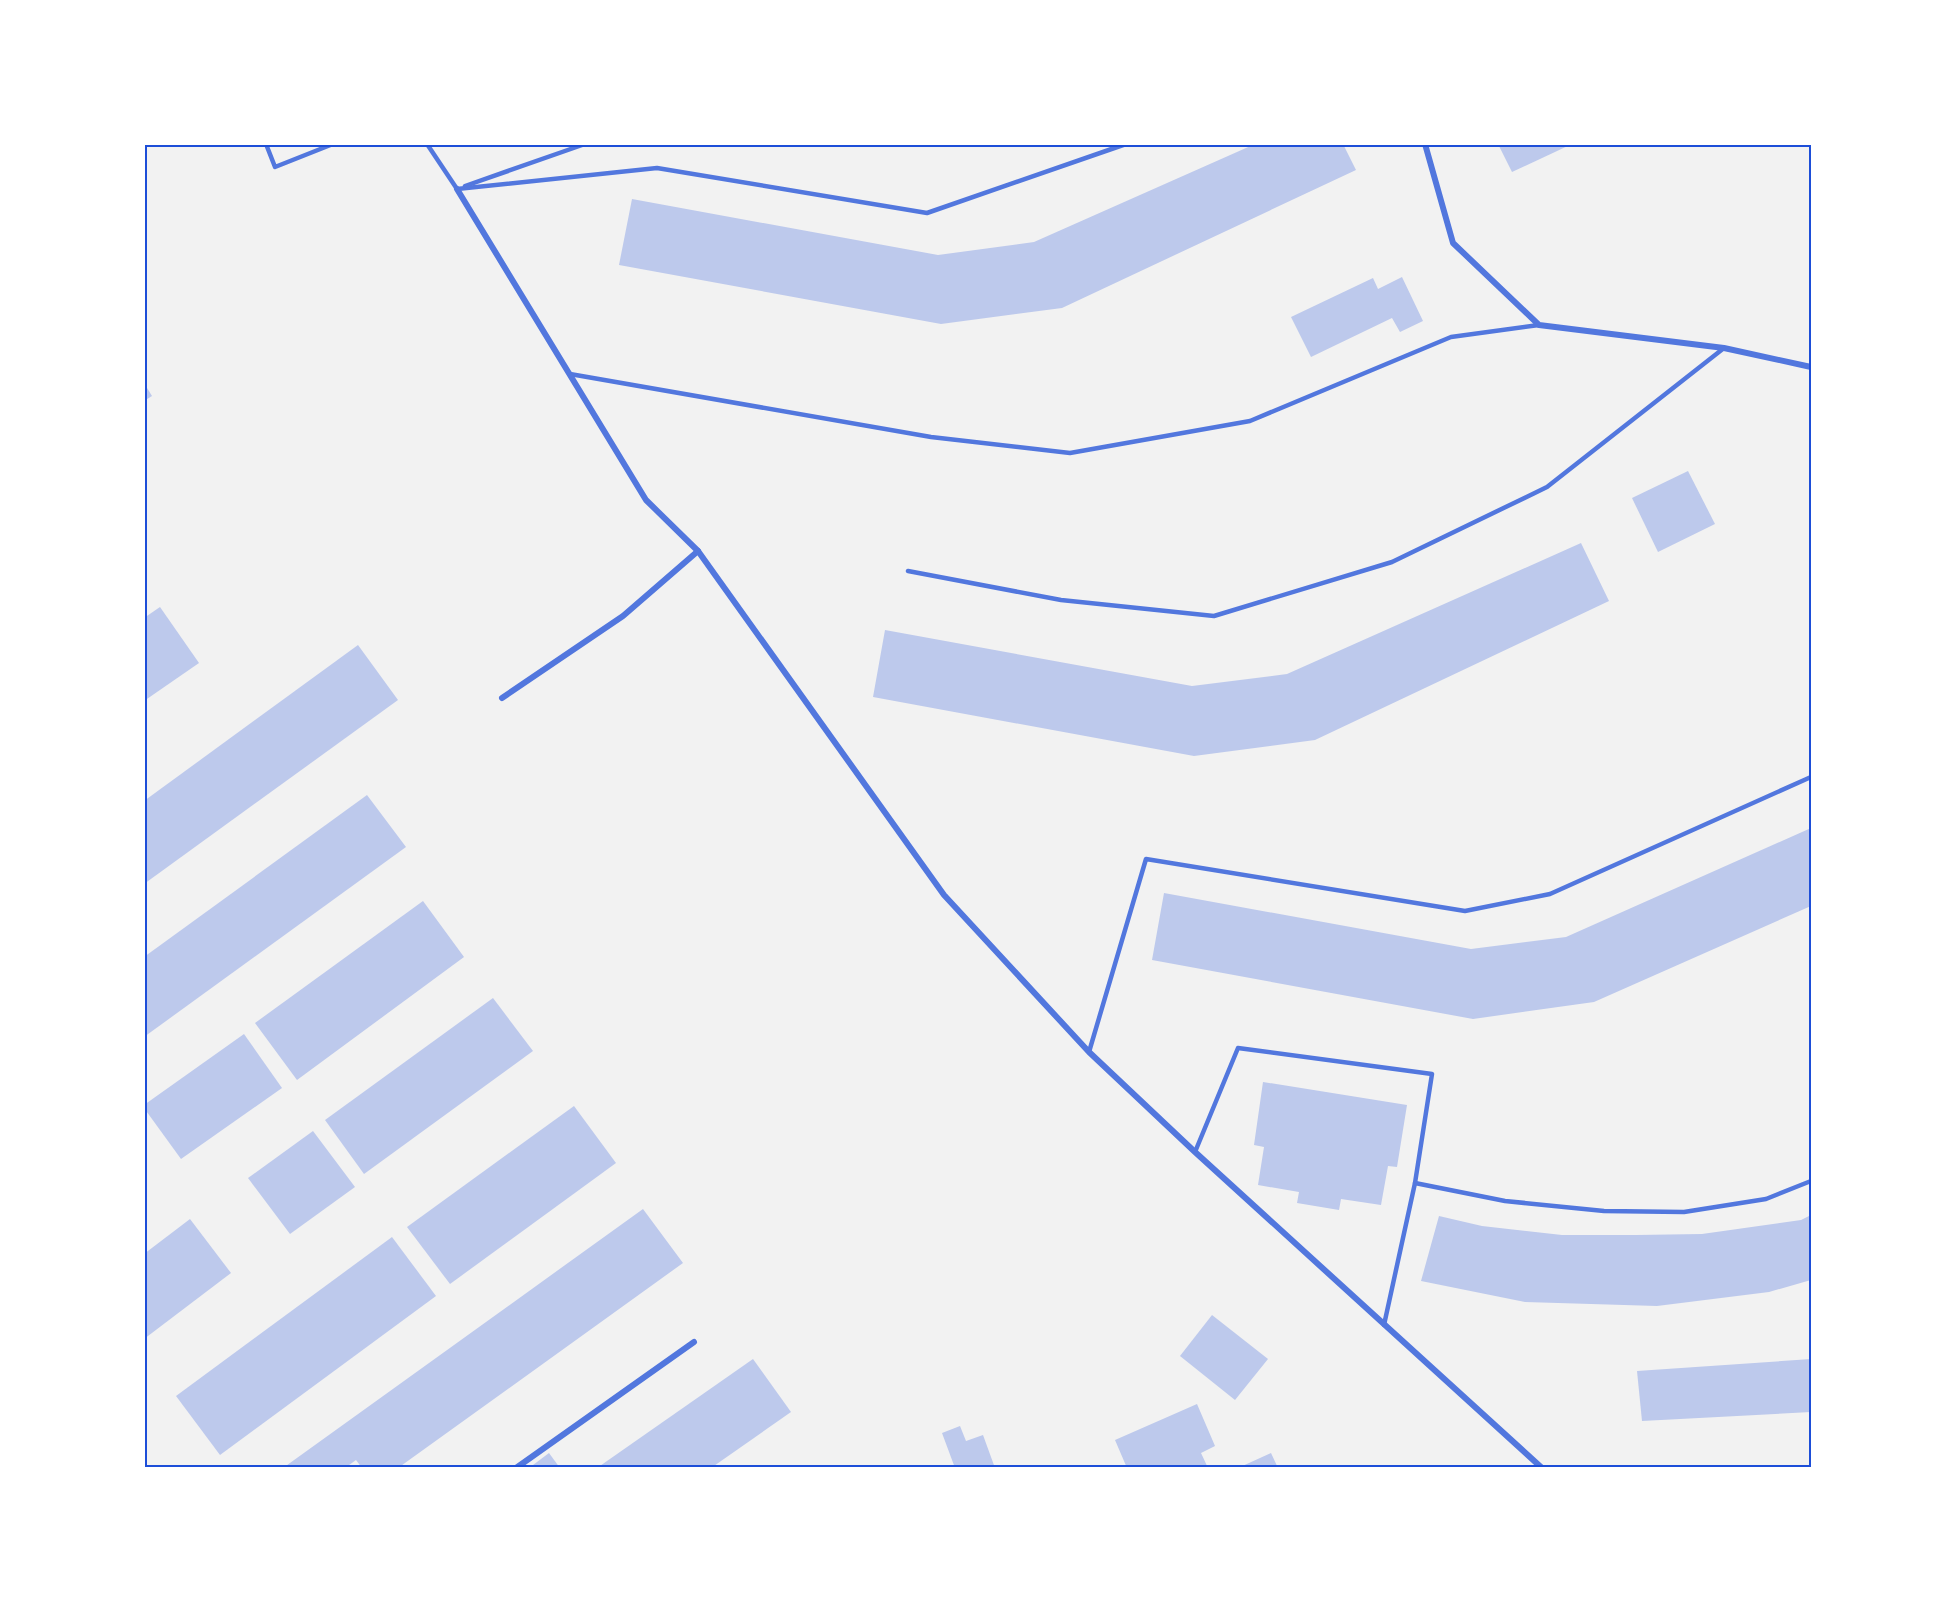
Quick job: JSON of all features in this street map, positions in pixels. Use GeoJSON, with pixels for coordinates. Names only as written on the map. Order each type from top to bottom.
{"type":"FeatureCollection","features":[{"type":"Feature","properties":{"kind":"street"},"geometry":{"type":"LineString","coordinates":[[1425,144],[1453,243],[1539,325],[1724,348],[1811,367]]}},
{"type":"Feature","properties":{"kind":"street"},"geometry":{"type":"LineString","coordinates":[[457,189],[646,500],[698,551],[944,896],[1089,1052],[1195,1152],[1542,1468]]}},
{"type":"Feature","properties":{"kind":"street"},"geometry":{"type":"LineString","coordinates":[[502,698],[623,616],[698,551]]}},
{"type":"Feature","properties":{"kind":"street"},"geometry":{"type":"LineString","coordinates":[[516,1468],[694,1342]]}},
{"type":"Feature","properties":{"kind":"lane"},"geometry":{"type":"LineString","coordinates":[[266,144],[275,166],[333,144]]}},
{"type":"Feature","properties":{"kind":"lane"},"geometry":{"type":"LineString","coordinates":[[427,144],[457,189]]}},
{"type":"Feature","properties":{"kind":"lane"},"geometry":{"type":"LineString","coordinates":[[457,189],[585,144]]}},
{"type":"Feature","properties":{"kind":"lane"},"geometry":{"type":"LineString","coordinates":[[457,189],[657,168],[927,213],[1126,144]]}},
{"type":"Feature","properties":{"kind":"lane"},"geometry":{"type":"LineString","coordinates":[[570,374],[931,437],[1070,453],[1250,421],[1451,337],[1539,325]]}},
{"type":"Feature","properties":{"kind":"lane"},"geometry":{"type":"LineString","coordinates":[[908,571],[1061,600],[1214,616],[1392,562],[1547,487],[1724,348]]}},
{"type":"Feature","properties":{"kind":"lane"},"geometry":{"type":"LineString","coordinates":[[1089,1052],[1146,859],[1465,911],[1550,894],[1811,777]]}},
{"type":"Feature","properties":{"kind":"lane"},"geometry":{"type":"LineString","coordinates":[[1195,1152],[1238,1048],[1432,1074],[1415,1183],[1384,1325]]}},
{"type":"Feature","properties":{"kind":"lane"},"geometry":{"type":"LineString","coordinates":[[1415,1183],[1505,1201],[1604,1211],[1684,1212],[1766,1199],[1811,1181]]}},
{"type":"Feature","properties":{"kind":"building"},"geometry":{"type":"Polygon","coordinates":[[[1255,144],[1343,144],[1356,170],[1062,308],[941,324],[619,265],[632,199],[938,255],[1034,242],[1255,144]]]}},
{"type":"Feature","properties":{"kind":"building"},"geometry":{"type":"Polygon","coordinates":[[[1498,144],[1572,144],[1512,172],[1498,144]]]}},
{"type":"Feature","properties":{"kind":"building"},"geometry":{"type":"Polygon","coordinates":[[[1402,277],[1423,321],[1400,332],[1392,318],[1311,357],[1291,317],[1373,278],[1378,289],[1402,277]]]}},
{"type":"Feature","properties":{"kind":"building"},"geometry":{"type":"Polygon","coordinates":[[[144,383],[152,396],[144,401],[144,383]]]}},
{"type":"Feature","properties":{"kind":"building"},"geometry":{"type":"Polygon","coordinates":[[[1688,471],[1715,524],[1658,552],[1632,498],[1688,471]]]}},
{"type":"Feature","properties":{"kind":"building"},"geometry":{"type":"Polygon","coordinates":[[[1581,543],[1609,601],[1315,740],[1194,756],[873,697],[885,630],[1192,686],[1287,674],[1581,543]]]}},
{"type":"Feature","properties":{"kind":"building"},"geometry":{"type":"Polygon","coordinates":[[[160,607],[199,663],[144,701],[144,618],[160,607]]]}},
{"type":"Feature","properties":{"kind":"building"},"geometry":{"type":"Polygon","coordinates":[[[358,645],[398,700],[144,884],[144,801],[358,645]]]}},
{"type":"Feature","properties":{"kind":"building"},"geometry":{"type":"Polygon","coordinates":[[[367,795],[406,847],[144,1037],[144,957],[367,795]]]}},
{"type":"Feature","properties":{"kind":"building"},"geometry":{"type":"Polygon","coordinates":[[[1811,828],[1811,906],[1594,1002],[1473,1019],[1152,960],[1164,893],[1471,949],[1566,937],[1811,828]]]}},
{"type":"Feature","properties":{"kind":"building"},"geometry":{"type":"Polygon","coordinates":[[[423,901],[464,957],[297,1080],[255,1023],[423,901]]]}},
{"type":"Feature","properties":{"kind":"building"},"geometry":{"type":"Polygon","coordinates":[[[493,998],[533,1051],[364,1174],[325,1120],[493,998]]]}},
{"type":"Feature","properties":{"kind":"building"},"geometry":{"type":"Polygon","coordinates":[[[244,1034],[282,1088],[181,1159],[144,1105],[244,1034]]]}},
{"type":"Feature","properties":{"kind":"building"},"geometry":{"type":"Polygon","coordinates":[[[1263,1082],[1407,1105],[1397,1167],[1388,1166],[1381,1205],[1341,1199],[1339,1210],[1297,1203],[1299,1192],[1258,1185],[1264,1147],[1254,1145],[1263,1082]]]}},
{"type":"Feature","properties":{"kind":"building"},"geometry":{"type":"Polygon","coordinates":[[[574,1106],[616,1163],[450,1284],[407,1227],[574,1106]]]}},
{"type":"Feature","properties":{"kind":"building"},"geometry":{"type":"Polygon","coordinates":[[[313,1131],[355,1187],[290,1234],[248,1178],[313,1131]]]}},
{"type":"Feature","properties":{"kind":"building"},"geometry":{"type":"Polygon","coordinates":[[[643,1209],[683,1263],[398,1468],[362,1468],[356,1460],[345,1468],[283,1468],[643,1209]]]}},
{"type":"Feature","properties":{"kind":"building"},"geometry":{"type":"Polygon","coordinates":[[[1811,1215],[1811,1280],[1769,1292],[1657,1306],[1525,1302],[1421,1281],[1439,1216],[1482,1226],[1562,1235],[1636,1235],[1702,1234],[1801,1220],[1811,1215]]]}},
{"type":"Feature","properties":{"kind":"building"},"geometry":{"type":"Polygon","coordinates":[[[190,1219],[231,1273],[144,1339],[144,1254],[190,1219]]]}},
{"type":"Feature","properties":{"kind":"building"},"geometry":{"type":"Polygon","coordinates":[[[392,1237],[436,1296],[220,1455],[176,1396],[392,1237]]]}},
{"type":"Feature","properties":{"kind":"building"},"geometry":{"type":"Polygon","coordinates":[[[1212,1315],[1268,1359],[1235,1400],[1180,1356],[1212,1315]]]}},
{"type":"Feature","properties":{"kind":"building"},"geometry":{"type":"Polygon","coordinates":[[[753,1359],[791,1412],[711,1468],[597,1468],[753,1359]]]}},
{"type":"Feature","properties":{"kind":"building"},"geometry":{"type":"Polygon","coordinates":[[[1811,1359],[1811,1412],[1642,1421],[1637,1371],[1811,1359]]]}},
{"type":"Feature","properties":{"kind":"building"},"geometry":{"type":"Polygon","coordinates":[[[1197,1404],[1215,1446],[1201,1453],[1208,1468],[1127,1468],[1115,1440],[1197,1404]]]}},
{"type":"Feature","properties":{"kind":"building"},"geometry":{"type":"Polygon","coordinates":[[[960,1426],[966,1441],[983,1435],[995,1468],[955,1468],[942,1433],[960,1426]]]}},
{"type":"Feature","properties":{"kind":"building"},"geometry":{"type":"Polygon","coordinates":[[[549,1453],[560,1468],[529,1468],[549,1453]]]}},
{"type":"Feature","properties":{"kind":"building"},"geometry":{"type":"Polygon","coordinates":[[[1271,1453],[1278,1468],[1238,1468],[1271,1453]]]}}]}
